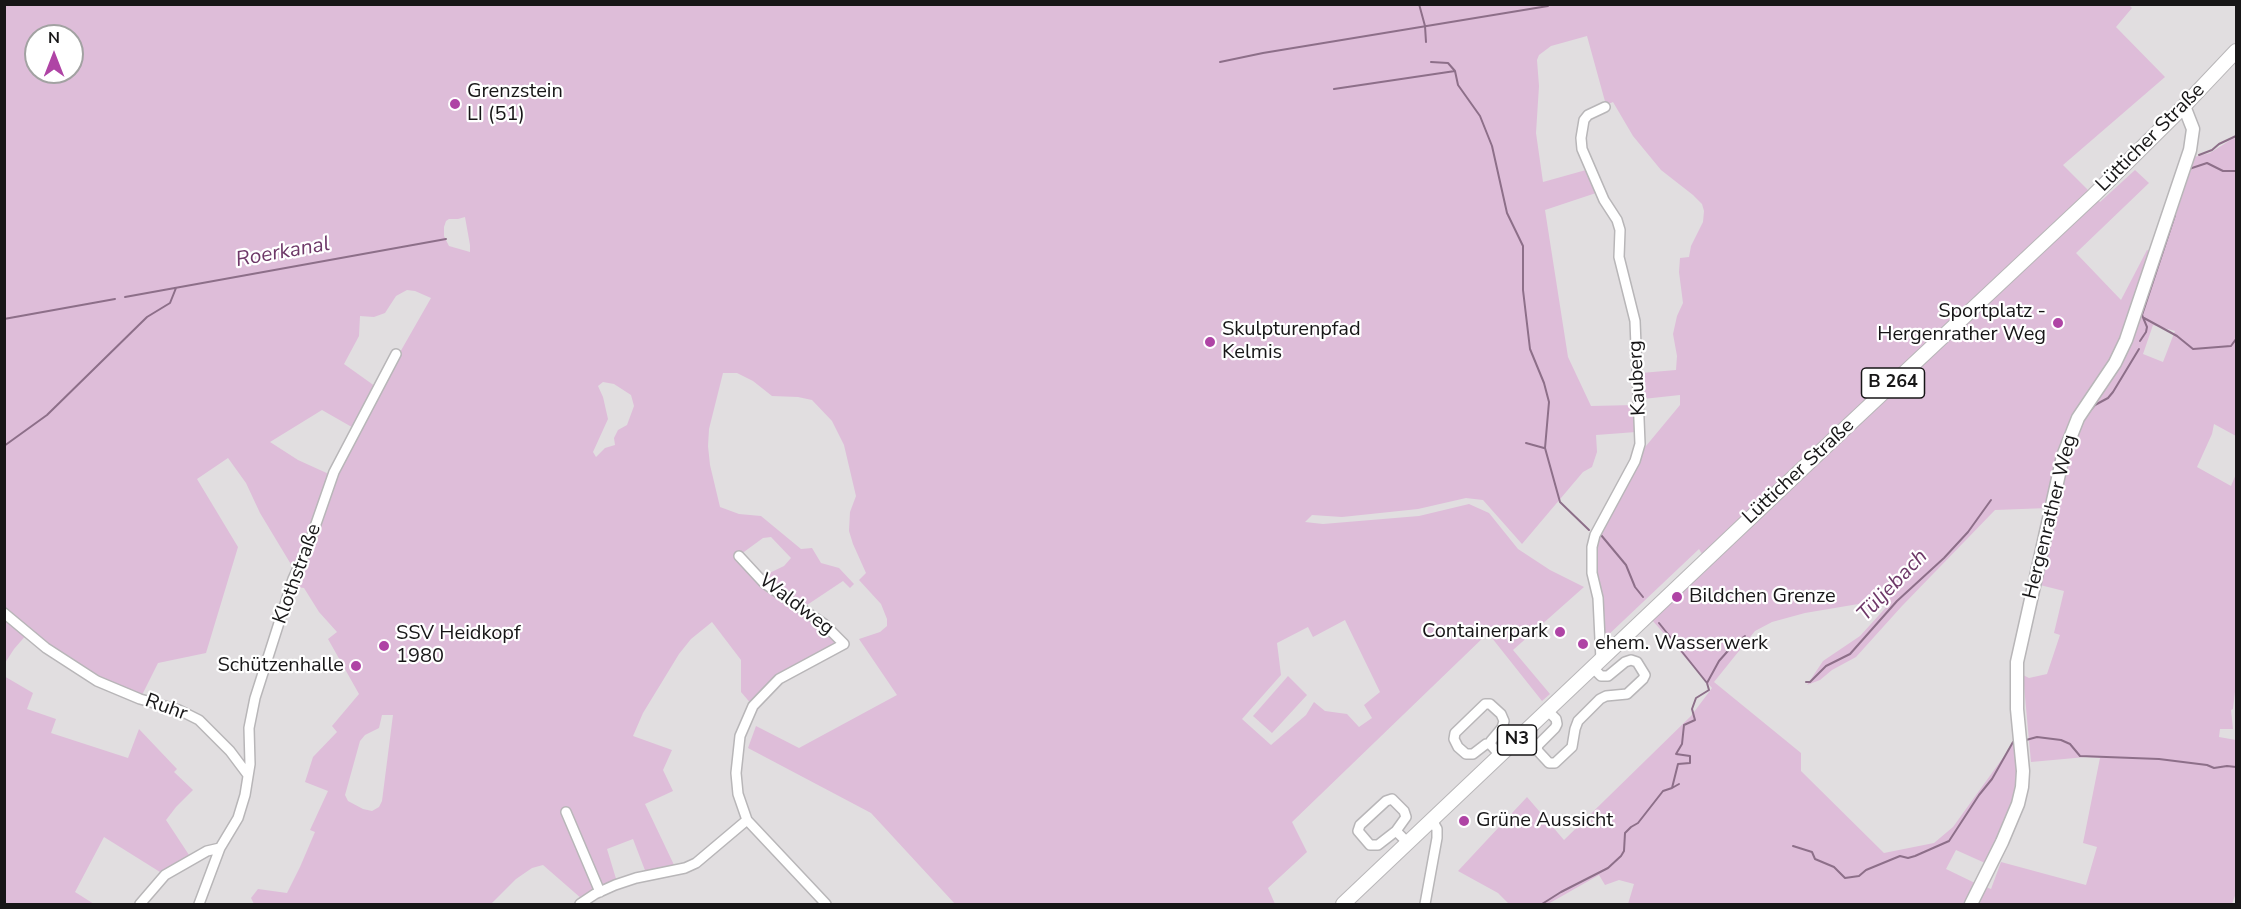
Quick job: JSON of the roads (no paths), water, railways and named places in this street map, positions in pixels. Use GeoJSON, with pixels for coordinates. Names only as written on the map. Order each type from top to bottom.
{"type":"FeatureCollection","features":[{"type":"Feature","properties":{"kind":"main road","name":"Lütticher Straße"},"geometry":{"type":"LineString","coordinates":[[1343,904],[2094,195],[2236,51]]}},
{"type":"Feature","properties":{"kind":"street","name":"Hergenrather Weg"},"geometry":{"type":"LineString","coordinates":[[1971,904],[2018,804],[2023,771],[2017,709],[2017,662],[2063,456],[2078,417],[2115,363],[2126,340],[2190,150],[2193,129],[2184,106]]}},
{"type":"Feature","properties":{"kind":"street","name":"Kauberg"},"geometry":{"type":"LineString","coordinates":[[1597,664],[1599,598],[1592,573],[1592,547],[1595,535],[1635,461],[1640,444],[1635,321],[1619,257],[1620,230],[1582,150],[1584,120],[1587,115],[1605,107]]}},
{"type":"Feature","properties":{"kind":"street","name":"Klothstraße"},"geometry":{"type":"LineString","coordinates":[[199,904],[220,848],[238,818],[245,795],[248,775],[249,728],[255,698],[293,579],[309,544],[334,472],[396,354]]}},
{"type":"Feature","properties":{"kind":"street","name":"Waldweg"},"geometry":{"type":"LineString","coordinates":[[739,556],[764,583],[824,624],[844,644],[779,680],[753,706],[740,736],[736,773],[738,794],[747,820]]}},
{"type":"Feature","properties":{"kind":"street","name":"Ruhr"},"geometry":{"type":"LineString","coordinates":[[4,613],[67,663],[97,681],[140,699],[179,710],[199,720],[230,751],[248,775]]}},
{"type":"Feature","properties":{"kind":"street"},"geometry":{"type":"LineString","coordinates":[[1548,711],[1556,719],[1557,724],[1538,745],[1537,750],[1549,763],[1555,763],[1572,747],[1578,721],[1600,699],[1606,696],[1627,694],[1645,675],[1636,662],[1631,660],[1608,676],[1600,676],[1597,664]]}},
{"type":"Feature","properties":{"kind":"street"},"geometry":{"type":"LineString","coordinates":[[1485,704],[1490,704],[1501,714],[1504,721],[1502,728],[1490,744],[1486,744],[1473,754],[1466,754],[1458,747],[1455,739],[1455,733],[1485,704]]}},
{"type":"Feature","properties":{"kind":"street"},"geometry":{"type":"LineString","coordinates":[[1490,744],[1500,755]]}},
{"type":"Feature","properties":{"kind":"street"},"geometry":{"type":"LineString","coordinates":[[1392,799],[1404,811],[1406,818],[1396,831],[1378,845],[1370,845],[1358,831],[1360,825],[1377,809],[1392,799]]}},
{"type":"Feature","properties":{"kind":"street"},"geometry":{"type":"LineString","coordinates":[[566,812],[600,892]]}},
{"type":"Feature","properties":{"kind":"street"},"geometry":{"type":"LineString","coordinates":[[1425,904],[1437,838],[1437,829],[1432,819]]}},
{"type":"Feature","properties":{"kind":"street"},"geometry":{"type":"LineString","coordinates":[[580,904],[600,892],[636,878],[685,868],[696,863],[747,820],[826,904]]}},
{"type":"Feature","properties":{"kind":"street"},"geometry":{"type":"LineString","coordinates":[[1396,831],[1408,843]]}},
{"type":"Feature","properties":{"kind":"street"},"geometry":{"type":"LineString","coordinates":[[140,904],[165,875],[207,851],[220,848]]}},
{"type":"Feature","properties":{"kind":"waterway"},"geometry":{"type":"LineString","coordinates":[[1419,4],[1425,26],[1426,42]]}},
{"type":"Feature","properties":{"kind":"waterway"},"geometry":{"type":"LineString","coordinates":[[1220,62],[1548,6]]}},
{"type":"Feature","properties":{"kind":"waterway"},"geometry":{"type":"LineString","coordinates":[[1431,62],[1448,63],[1455,71],[1458,85],[1480,116],[1492,146],[1507,213],[1523,246],[1523,290],[1530,349],[1549,402],[1545,448],[1560,502],[1589,530]]}},
{"type":"Feature","properties":{"kind":"waterway"},"geometry":{"type":"LineString","coordinates":[[1334,89],[1455,71]]}},
{"type":"Feature","properties":{"kind":"waterway","name":"Tüljebach"},"geometry":{"type":"LineString","coordinates":[[2199,155],[2236,136]]}},
{"type":"Feature","properties":{"kind":"waterway"},"geometry":{"type":"LineString","coordinates":[[2189,169],[2207,163],[2223,171],[2236,171]]}},
{"type":"Feature","properties":{"kind":"waterway"},"geometry":{"type":"LineString","coordinates":[[2140,341],[2147,327],[2142,315],[2175,215]]}},
{"type":"Feature","properties":{"kind":"waterway","name":"Roerkanal"},"geometry":{"type":"LineString","coordinates":[[125,297],[446,239]]}},
{"type":"Feature","properties":{"kind":"waterway"},"geometry":{"type":"LineString","coordinates":[[4,446],[47,415],[147,317],[170,303],[176,288]]}},
{"type":"Feature","properties":{"kind":"waterway","name":"Roerkanal"},"geometry":{"type":"LineString","coordinates":[[4,319],[115,299]]}},
{"type":"Feature","properties":{"kind":"waterway"},"geometry":{"type":"LineString","coordinates":[[2144,318],[2177,336],[2193,349],[2231,346],[2236,339]]}},
{"type":"Feature","properties":{"kind":"waterway"},"geometry":{"type":"LineString","coordinates":[[2086,415],[2113,392],[2139,349]]}},
{"type":"Feature","properties":{"kind":"waterway"},"geometry":{"type":"LineString","coordinates":[[1526,443],[1544,448]]}},
{"type":"Feature","properties":{"kind":"waterway","name":"Tüljebach"},"geometry":{"type":"LineString","coordinates":[[1806,682],[1810,682],[1826,666],[1850,654],[1897,601],[1944,558],[1968,532],[1991,500]]}},
{"type":"Feature","properties":{"kind":"waterway"},"geometry":{"type":"LineString","coordinates":[[1601,535],[1626,565],[1635,587],[1643,597]]}},
{"type":"Feature","properties":{"kind":"waterway"},"geometry":{"type":"LineString","coordinates":[[1659,623],[1707,683]]}},
{"type":"Feature","properties":{"kind":"waterway","name":"Tüljebach"},"geometry":{"type":"LineString","coordinates":[[1542,904],[1608,868],[1621,856],[1624,851],[1625,833],[1638,823],[1663,791],[1672,788],[1678,764],[1690,763],[1690,756],[1676,754],[1682,744],[1684,725],[1695,720],[1692,709],[1696,698],[1709,690],[1707,683],[1719,661],[1734,644],[1745,636]]}},
{"type":"Feature","properties":{"kind":"waterway"},"geometry":{"type":"LineString","coordinates":[[2026,740],[2037,737],[2061,740],[2070,744],[2080,756],[2159,759],[2207,765],[2214,768],[2236,767]]}},
{"type":"Feature","properties":{"kind":"waterway"},"geometry":{"type":"LineString","coordinates":[[1793,846],[1812,852],[1815,859],[1834,867],[1845,878],[1859,876],[1866,870],[1900,856],[1908,858],[1915,856],[1949,841],[1992,779],[2013,742]]}},
{"type":"Feature","properties":{"kind":"waterway","name":"Tüljebach"},"geometry":{"type":"LineString","coordinates":[[1672,788],[1679,784]]}},
{"type":"Feature","properties":{"kind":"place","name":"Grenzstein LI (51)"},"geometry":{"type":"Point","coordinates":[455,104]}},
{"type":"Feature","properties":{"kind":"place","name":"Sportplatz - Hergenrather Weg"},"geometry":{"type":"Point","coordinates":[2058,323]}},
{"type":"Feature","properties":{"kind":"place","name":"Skulpturenpfad Kelmis"},"geometry":{"type":"Point","coordinates":[1210,342]}},
{"type":"Feature","properties":{"kind":"place","name":"Bildchen Grenze"},"geometry":{"type":"Point","coordinates":[1677,597]}},
{"type":"Feature","properties":{"kind":"place","name":"Containerpark"},"geometry":{"type":"Point","coordinates":[1560,632]}},
{"type":"Feature","properties":{"kind":"place","name":"ehem. Wasserwerk"},"geometry":{"type":"Point","coordinates":[1583,644]}},
{"type":"Feature","properties":{"kind":"place","name":"SSV Heidkopf 1980"},"geometry":{"type":"Point","coordinates":[384,646]}},
{"type":"Feature","properties":{"kind":"place","name":"Schützenhalle"},"geometry":{"type":"Point","coordinates":[356,666]}},
{"type":"Feature","properties":{"kind":"place","name":"Grüne Aussicht"},"geometry":{"type":"Point","coordinates":[1464,821]}}]}
